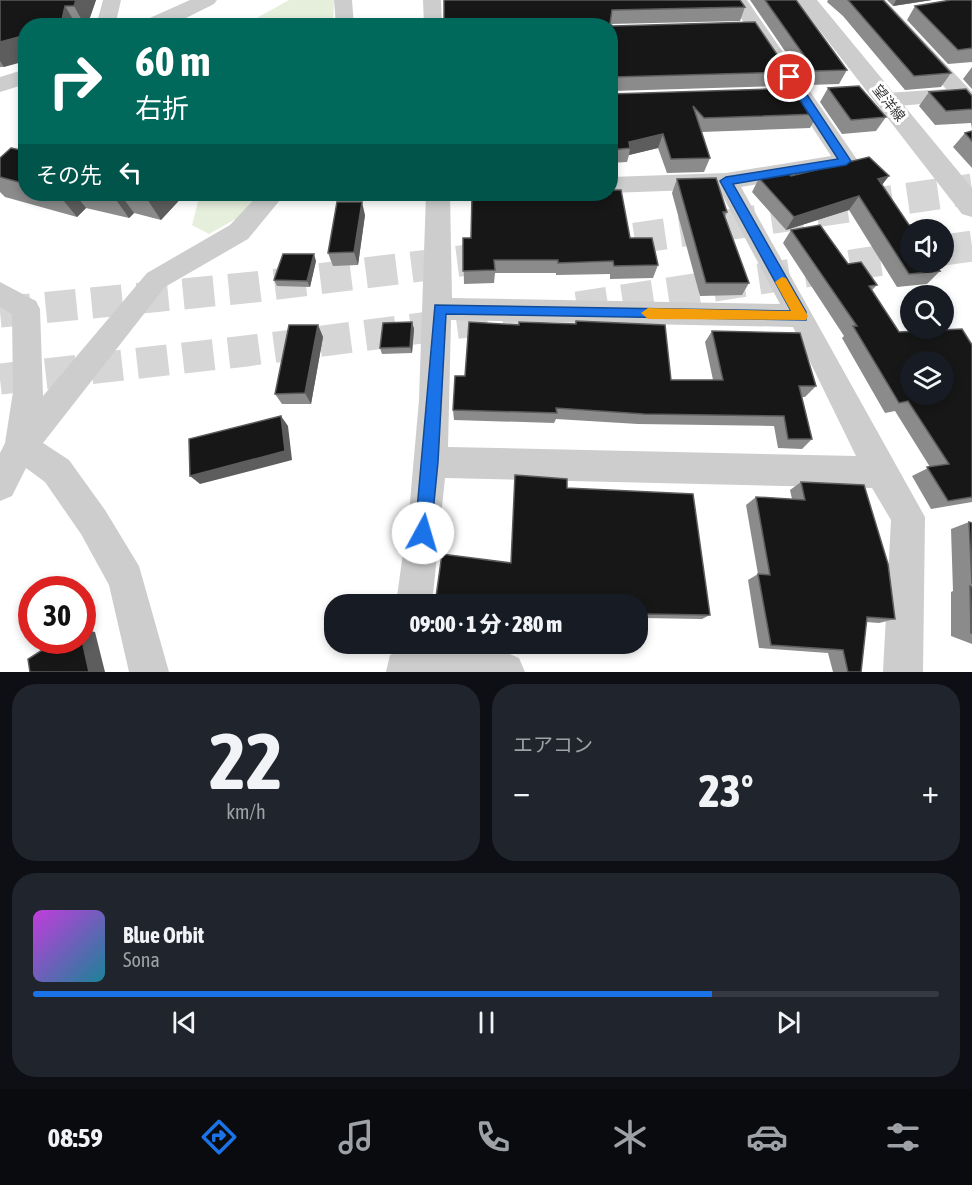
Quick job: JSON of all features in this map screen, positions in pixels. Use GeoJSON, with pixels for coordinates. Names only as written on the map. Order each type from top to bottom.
{"type":"FeatureCollection","features":[{"type":"Feature","properties":{"kind":"street"},"geometry":{"type":"LineString","coordinates":[[107,18],[112,0]]}},
{"type":"Feature","properties":{"kind":"street"},"geometry":{"type":"LineString","coordinates":[[168,18],[207,0]]}},
{"type":"Feature","properties":{"kind":"street"},"geometry":{"type":"LineString","coordinates":[[343,0],[344,18]]}},
{"type":"Feature","properties":{"kind":"street"},"geometry":{"type":"LineString","coordinates":[[432,0],[433,18]]}},
{"type":"Feature","properties":{"kind":"street"},"geometry":{"type":"LineString","coordinates":[[618,185],[726,181],[846,161],[813,93],[756,28],[738,0]]}},
{"type":"Feature","properties":{"kind":"street","name":"望洋線"},"geometry":{"type":"LineString","coordinates":[[806,0],[875,95],[972,207]]}},
{"type":"Feature","properties":{"kind":"street"},"geometry":{"type":"LineString","coordinates":[[882,7],[967,100]]}},
{"type":"Feature","properties":{"kind":"street"},"geometry":{"type":"LineString","coordinates":[[882,7],[909,11]]}},
{"type":"Feature","properties":{"kind":"street"},"geometry":{"type":"LineString","coordinates":[[734,28],[756,28]]}},
{"type":"Feature","properties":{"kind":"street"},"geometry":{"type":"LineString","coordinates":[[940,72],[972,70]]}},
{"type":"Feature","properties":{"kind":"street"},"geometry":{"type":"LineString","coordinates":[[0,85],[18,79]]}},
{"type":"Feature","properties":{"kind":"street"},"geometry":{"type":"LineString","coordinates":[[777,94],[813,93]]}},
{"type":"Feature","properties":{"kind":"street"},"geometry":{"type":"LineString","coordinates":[[875,95],[967,100]]}},
{"type":"Feature","properties":{"kind":"street"},"geometry":{"type":"LineString","coordinates":[[726,181],[801,316],[881,472],[908,517],[903,672]]}},
{"type":"Feature","properties":{"kind":"street"},"geometry":{"type":"LineString","coordinates":[[0,484],[21,446],[156,280],[238,232],[267,201]]}},
{"type":"Feature","properties":{"kind":"street"},"geometry":{"type":"LineString","coordinates":[[415,594],[431,462],[440,309],[438,201]]}},
{"type":"Feature","properties":{"kind":"street"},"geometry":{"type":"LineString","coordinates":[[0,293],[26,309],[28,392],[21,446]]}},
{"type":"Feature","properties":{"kind":"street"},"geometry":{"type":"LineString","coordinates":[[440,309],[801,316]]}},
{"type":"Feature","properties":{"kind":"street"},"geometry":{"type":"LineString","coordinates":[[21,446],[57,471],[93,522],[126,579],[149,672]]}},
{"type":"Feature","properties":{"kind":"street"},"geometry":{"type":"LineString","coordinates":[[431,462],[881,472]]}},
{"type":"Feature","properties":{"kind":"street"},"geometry":{"type":"LineString","coordinates":[[405,661],[505,672]]}},
{"type":"Feature","properties":{"kind":"green space"},"geometry":{"type":"Polygon","coordinates":[[[289,0],[334,0],[333,18],[257,18],[289,0]]]}},
{"type":"Feature","properties":{"kind":"green space"},"geometry":{"type":"Polygon","coordinates":[[[198,201],[256,201],[239,217],[209,234],[192,225],[198,201]]]}},
{"type":"Feature","properties":{"kind":"building"},"geometry":{"type":"Polygon","coordinates":[[[0,0],[76,0],[74,6],[65,6],[62,18],[18,18],[18,37],[0,42],[0,0]]]}},
{"type":"Feature","properties":{"kind":"building"},"geometry":{"type":"Polygon","coordinates":[[[444,0],[740,0],[745,7],[612,10],[611,18],[444,18],[444,0]]]}},
{"type":"Feature","properties":{"kind":"building"},"geometry":{"type":"Polygon","coordinates":[[[765,0],[796,0],[847,70],[815,71],[765,0]]]}},
{"type":"Feature","properties":{"kind":"building"},"geometry":{"type":"Polygon","coordinates":[[[848,0],[883,0],[951,73],[914,76],[848,0]]]}},
{"type":"Feature","properties":{"kind":"building"},"geometry":{"type":"Polygon","coordinates":[[[951,0],[972,0],[972,48],[958,50],[915,6],[951,0]]]}},
{"type":"Feature","properties":{"kind":"building"},"geometry":{"type":"Polygon","coordinates":[[[755,22],[789,72],[618,77],[618,26],[755,22]]]}},
{"type":"Feature","properties":{"kind":"building"},"geometry":{"type":"Polygon","coordinates":[[[859,86],[886,117],[851,120],[828,88],[859,86]]]}},
{"type":"Feature","properties":{"kind":"building"},"geometry":{"type":"Polygon","coordinates":[[[801,88],[818,114],[704,118],[693,106],[710,158],[671,159],[663,134],[629,142],[630,148],[618,149],[618,94],[801,88]]]}},
{"type":"Feature","properties":{"kind":"building"},"geometry":{"type":"Polygon","coordinates":[[[966,89],[972,96],[972,109],[946,111],[929,92],[966,89]]]}},
{"type":"Feature","properties":{"kind":"building"},"geometry":{"type":"Polygon","coordinates":[[[972,131],[972,141],[965,133],[972,131]]]}},
{"type":"Feature","properties":{"kind":"building"},"geometry":{"type":"Polygon","coordinates":[[[11,148],[18,149],[18,182],[0,177],[0,158],[11,148]]]}},
{"type":"Feature","properties":{"kind":"building"},"geometry":{"type":"Polygon","coordinates":[[[869,157],[889,176],[878,179],[905,219],[900,219],[900,260],[859,196],[794,217],[759,178],[785,170],[791,176],[869,157]]]}},
{"type":"Feature","properties":{"kind":"building"},"geometry":{"type":"Polygon","coordinates":[[[716,178],[727,212],[723,212],[749,283],[706,283],[677,179],[716,178]]]}},
{"type":"Feature","properties":{"kind":"building"},"geometry":{"type":"Polygon","coordinates":[[[618,190],[621,190],[630,238],[652,238],[658,265],[614,266],[613,261],[558,263],[558,260],[494,260],[495,270],[463,271],[463,238],[471,238],[472,201],[618,201],[618,190]]]}},
{"type":"Feature","properties":{"kind":"building"},"geometry":{"type":"Polygon","coordinates":[[[337,202],[362,202],[354,252],[328,253],[337,202]]]}},
{"type":"Feature","properties":{"kind":"building"},"geometry":{"type":"Polygon","coordinates":[[[820,225],[848,264],[861,262],[877,285],[869,286],[900,332],[900,339],[954,339],[954,329],[962,329],[972,345],[972,497],[948,501],[927,467],[949,464],[911,405],[954,405],[954,351],[900,351],[899,403],[853,326],[857,326],[791,230],[820,225]]]}},
{"type":"Feature","properties":{"kind":"building"},"geometry":{"type":"Polygon","coordinates":[[[283,254],[314,254],[307,281],[274,280],[283,254]]]}},
{"type":"Feature","properties":{"kind":"building"},"geometry":{"type":"Polygon","coordinates":[[[576,321],[665,325],[671,380],[723,380],[712,331],[800,333],[816,386],[799,386],[812,439],[788,439],[784,416],[644,414],[556,408],[557,413],[453,410],[455,376],[465,376],[469,322],[519,325],[519,322],[576,324],[576,321]]]}},
{"type":"Feature","properties":{"kind":"building"},"geometry":{"type":"Polygon","coordinates":[[[412,322],[410,347],[380,348],[383,323],[412,322]]]}},
{"type":"Feature","properties":{"kind":"building"},"geometry":{"type":"Polygon","coordinates":[[[289,325],[318,325],[305,393],[275,394],[289,325]]]}},
{"type":"Feature","properties":{"kind":"building"},"geometry":{"type":"Polygon","coordinates":[[[281,416],[285,451],[190,476],[189,439],[281,416]]]}},
{"type":"Feature","properties":{"kind":"building"},"geometry":{"type":"Polygon","coordinates":[[[515,475],[567,479],[567,488],[693,494],[710,615],[648,614],[648,594],[436,594],[442,554],[511,563],[515,475]]]}},
{"type":"Feature","properties":{"kind":"building"},"geometry":{"type":"Polygon","coordinates":[[[801,482],[864,485],[888,564],[895,619],[867,617],[861,672],[848,672],[843,650],[771,645],[758,574],[770,575],[756,497],[805,500],[801,482]]]}},
{"type":"Feature","properties":{"kind":"building"},"geometry":{"type":"Polygon","coordinates":[[[969,522],[972,523],[972,584],[969,522]]]}},
{"type":"Feature","properties":{"kind":"building"},"geometry":{"type":"Polygon","coordinates":[[[970,586],[972,587],[972,633],[971,633],[970,586]]]}},
{"type":"Feature","properties":{"kind":"building"},"geometry":{"type":"Polygon","coordinates":[[[36,654],[85,654],[89,672],[30,672],[28,659],[36,654]]]}},
{"type":"Feature","properties":{"kind":"tunnel"},"geometry":{"type":"LineString","coordinates":[[589,245],[972,189]]}},
{"type":"Feature","properties":{"kind":"tunnel"},"geometry":{"type":"LineString","coordinates":[[954,249],[972,246]]}},
{"type":"Feature","properties":{"kind":"tunnel"},"geometry":{"type":"LineString","coordinates":[[0,312],[254,287],[508,255]]}},
{"type":"Feature","properties":{"kind":"tunnel"},"geometry":{"type":"LineString","coordinates":[[577,307],[900,258]]}},
{"type":"Feature","properties":{"kind":"tunnel"},"geometry":{"type":"LineString","coordinates":[[0,379],[246,351],[520,315]]}},
{"type":"Feature","properties":{"kind":"slow traffic"},"geometry":{"type":"LineString","coordinates":[[648,313],[801,316],[782,282]]}},
{"type":"Feature","properties":{"kind":"route"},"geometry":{"type":"LineString","coordinates":[[423,533],[431,462],[440,309],[801,316],[726,181],[846,161],[790,77]]}}]}
